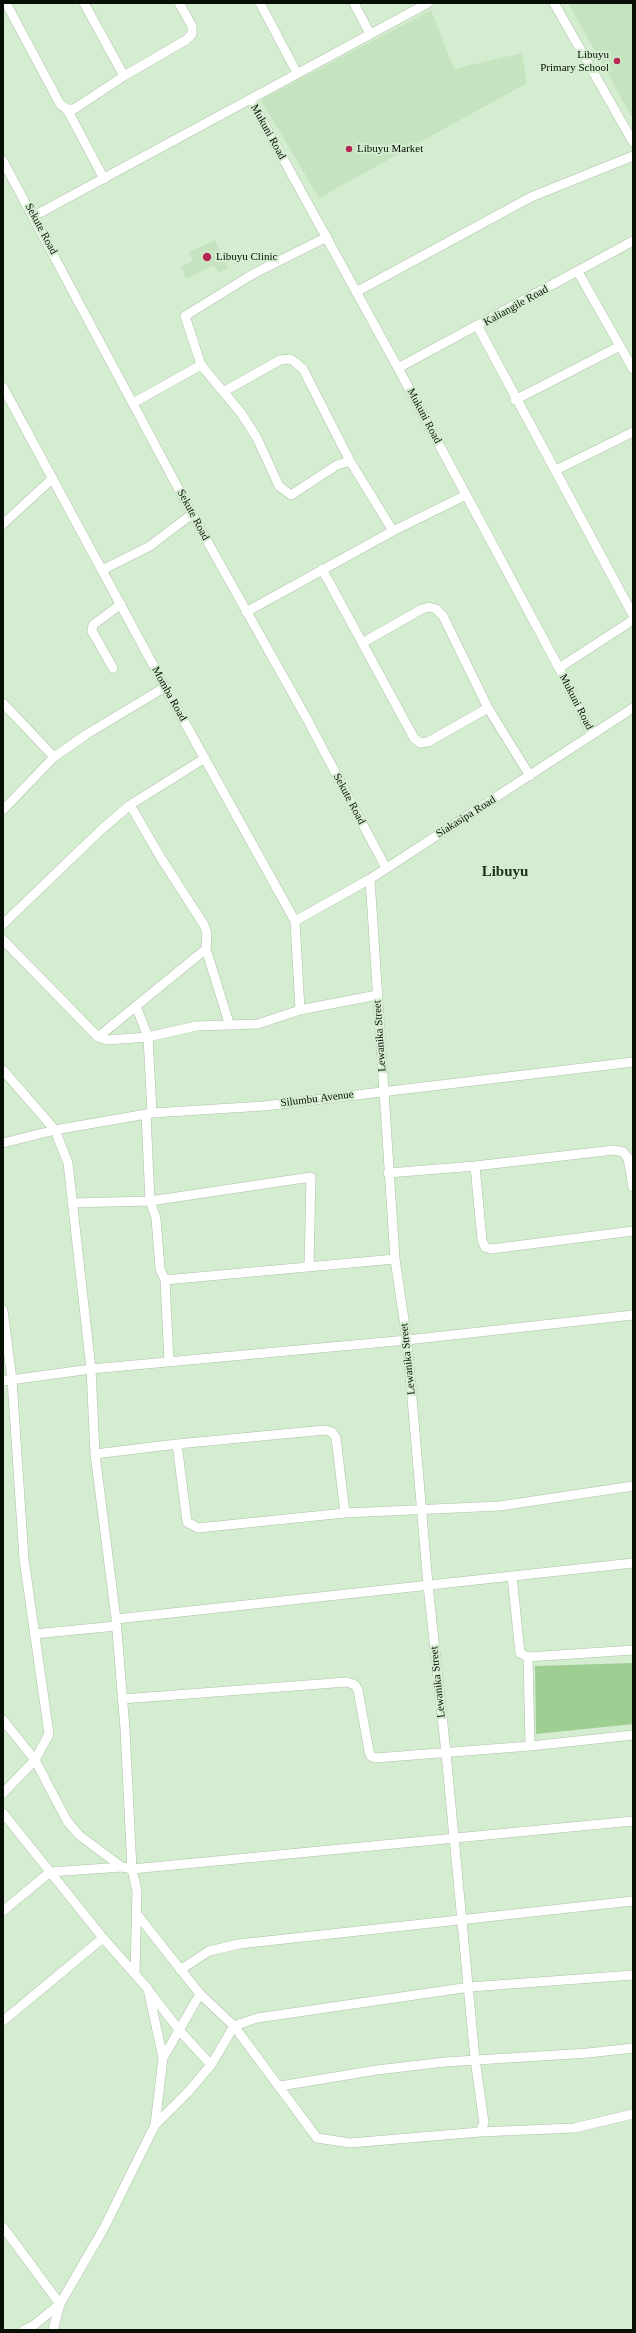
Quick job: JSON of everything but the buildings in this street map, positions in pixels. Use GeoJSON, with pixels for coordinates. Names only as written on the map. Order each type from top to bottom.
{"type":"FeatureCollection","features":[{"type":"Feature","properties":{"kind":"street"},"geometry":{"type":"LineString","coordinates":[[6,3],[60,104],[67,109],[104,179]]}},
{"type":"Feature","properties":{"kind":"street"},"geometry":{"type":"LineString","coordinates":[[84,3],[124,76]]}},
{"type":"Feature","properties":{"kind":"street"},"geometry":{"type":"LineString","coordinates":[[67,109],[74,109],[124,76],[186,40],[192,34],[192,26],[179,3]]}},
{"type":"Feature","properties":{"kind":"street"},"geometry":{"type":"LineString","coordinates":[[260,3],[297,73]]}},
{"type":"Feature","properties":{"kind":"street"},"geometry":{"type":"LineString","coordinates":[[354,3],[370,34]]}},
{"type":"Feature","properties":{"kind":"street"},"geometry":{"type":"LineString","coordinates":[[34,216],[428,3]]}},
{"type":"Feature","properties":{"kind":"street"},"geometry":{"type":"LineString","coordinates":[[554,3],[633,142]]}},
{"type":"Feature","properties":{"kind":"street","name":"Mukuni Road"},"geometry":{"type":"LineString","coordinates":[[251,100],[398,368],[559,668],[592,735]]}},
{"type":"Feature","properties":{"kind":"street"},"geometry":{"type":"LineString","coordinates":[[356,292],[531,197],[633,156]]}},
{"type":"Feature","properties":{"kind":"street","name":"Sekute Road"},"geometry":{"type":"LineString","coordinates":[[4,167],[34,216],[192,514],[306,719],[386,868]]}},
{"type":"Feature","properties":{"kind":"street"},"geometry":{"type":"LineString","coordinates":[[327,237],[252,274],[185,316],[200,365],[241,413],[257,438],[279,486],[291,495],[337,465],[350,461]]}},
{"type":"Feature","properties":{"kind":"street","name":"Kaliangile Road"},"geometry":{"type":"LineString","coordinates":[[398,368],[478,327],[633,241]]}},
{"type":"Feature","properties":{"kind":"street"},"geometry":{"type":"LineString","coordinates":[[578,272],[633,369]]}},
{"type":"Feature","properties":{"kind":"street"},"geometry":{"type":"LineString","coordinates":[[478,327],[515,400],[556,470],[633,615]]}},
{"type":"Feature","properties":{"kind":"street"},"geometry":{"type":"LineString","coordinates":[[515,400],[620,346]]}},
{"type":"Feature","properties":{"kind":"street"},"geometry":{"type":"LineString","coordinates":[[223,392],[280,360],[290,359],[303,368],[350,461],[393,531]]}},
{"type":"Feature","properties":{"kind":"street"},"geometry":{"type":"LineString","coordinates":[[133,403],[200,365]]}},
{"type":"Feature","properties":{"kind":"street","name":"Momba Road"},"geometry":{"type":"LineString","coordinates":[[3,387],[6,401],[53,478],[165,687],[295,920],[300,1010]]}},
{"type":"Feature","properties":{"kind":"street"},"geometry":{"type":"LineString","coordinates":[[556,470],[633,432]]}},
{"type":"Feature","properties":{"kind":"street"},"geometry":{"type":"LineString","coordinates":[[3,524],[53,478]]}},
{"type":"Feature","properties":{"kind":"street"},"geometry":{"type":"LineString","coordinates":[[246,612],[393,531],[466,496]]}},
{"type":"Feature","properties":{"kind":"street"},"geometry":{"type":"LineString","coordinates":[[102,570],[150,546],[192,514]]}},
{"type":"Feature","properties":{"kind":"street"},"geometry":{"type":"LineString","coordinates":[[322,569],[414,738],[420,743],[428,742],[488,708]]}},
{"type":"Feature","properties":{"kind":"street"},"geometry":{"type":"LineString","coordinates":[[114,668],[92,631],[93,625],[121,604]]}},
{"type":"Feature","properties":{"kind":"street"},"geometry":{"type":"LineString","coordinates":[[362,643],[422,609],[429,607],[436,609],[443,616],[488,708],[530,776]]}},
{"type":"Feature","properties":{"kind":"street"},"geometry":{"type":"LineString","coordinates":[[559,668],[633,620]]}},
{"type":"Feature","properties":{"kind":"street"},"geometry":{"type":"LineString","coordinates":[[3,810],[54,757],[87,734],[165,687]]}},
{"type":"Feature","properties":{"kind":"street"},"geometry":{"type":"LineString","coordinates":[[3,703],[54,757]]}},
{"type":"Feature","properties":{"kind":"street","name":"Siakasipa Road"},"geometry":{"type":"LineString","coordinates":[[295,920],[370,879],[633,708]]}},
{"type":"Feature","properties":{"kind":"street"},"geometry":{"type":"LineString","coordinates":[[3,924],[96,834],[130,806],[205,758]]}},
{"type":"Feature","properties":{"kind":"street"},"geometry":{"type":"LineString","coordinates":[[130,806],[160,858],[204,925],[207,933],[206,949],[229,1023]]}},
{"type":"Feature","properties":{"kind":"street","name":"Lewanika Street"},"geometry":{"type":"LineString","coordinates":[[370,879],[388,1173],[395,1259],[407,1340],[428,1585],[470,1987],[475,2059],[484,2123],[480,2132]]}},
{"type":"Feature","properties":{"kind":"street"},"geometry":{"type":"LineString","coordinates":[[3,940],[98,1037],[114,1041],[148,1037],[196,1026],[229,1023],[258,1024],[300,1010],[377,995]]}},
{"type":"Feature","properties":{"kind":"street"},"geometry":{"type":"LineString","coordinates":[[98,1037],[206,949]]}},
{"type":"Feature","properties":{"kind":"street"},"geometry":{"type":"LineString","coordinates":[[136,1006],[148,1037],[150,1201],[156,1218],[160,1269],[166,1280],[169,1362]]}},
{"type":"Feature","properties":{"kind":"street","name":"Silumbu Avenue"},"geometry":{"type":"LineString","coordinates":[[3,1143],[55,1130],[149,1114],[264,1106],[633,1062]]}},
{"type":"Feature","properties":{"kind":"street"},"geometry":{"type":"LineString","coordinates":[[3,1070],[55,1130],[68,1163],[91,1369],[95,1454],[116,1623],[132,1869],[137,1890],[135,1973]]}},
{"type":"Feature","properties":{"kind":"street"},"geometry":{"type":"LineString","coordinates":[[388,1173],[475,1166],[614,1150],[623,1152],[628,1158],[633,1187]]}},
{"type":"Feature","properties":{"kind":"street"},"geometry":{"type":"LineString","coordinates":[[475,1166],[482,1240],[484,1247],[491,1249],[633,1231]]}},
{"type":"Feature","properties":{"kind":"street"},"geometry":{"type":"LineString","coordinates":[[72,1203],[150,1201],[311,1177],[309,1266]]}},
{"type":"Feature","properties":{"kind":"street"},"geometry":{"type":"LineString","coordinates":[[166,1280],[395,1259]]}},
{"type":"Feature","properties":{"kind":"street"},"geometry":{"type":"LineString","coordinates":[[3,1310],[7,1380],[19,1507],[34,1634],[49,1734],[35,1760],[3,1793]]}},
{"type":"Feature","properties":{"kind":"street"},"geometry":{"type":"LineString","coordinates":[[7,1380],[91,1369],[407,1340],[633,1315]]}},
{"type":"Feature","properties":{"kind":"street"},"geometry":{"type":"LineString","coordinates":[[95,1454],[177,1444],[325,1430],[332,1432],[336,1438],[345,1513]]}},
{"type":"Feature","properties":{"kind":"street"},"geometry":{"type":"LineString","coordinates":[[177,1444],[185,1515],[187,1522],[198,1528],[345,1513],[421,1508],[500,1506],[633,1486]]}},
{"type":"Feature","properties":{"kind":"street"},"geometry":{"type":"LineString","coordinates":[[34,1634],[428,1585],[633,1563]]}},
{"type":"Feature","properties":{"kind":"street"},"geometry":{"type":"LineString","coordinates":[[512,1576],[518,1643],[520,1652],[528,1657],[633,1650]]}},
{"type":"Feature","properties":{"kind":"street"},"geometry":{"type":"LineString","coordinates":[[528,1657],[530,1746]]}},
{"type":"Feature","properties":{"kind":"street"},"geometry":{"type":"LineString","coordinates":[[122,1699],[347,1682],[355,1685],[358,1690],[371,1756],[375,1758],[530,1746],[633,1735]]}},
{"type":"Feature","properties":{"kind":"street"},"geometry":{"type":"LineString","coordinates":[[3,1720],[35,1760],[67,1821],[80,1835],[122,1867]]}},
{"type":"Feature","properties":{"kind":"street"},"geometry":{"type":"LineString","coordinates":[[3,1813],[103,1938],[135,1973],[180,2031],[211,2065]]}},
{"type":"Feature","properties":{"kind":"street"},"geometry":{"type":"LineString","coordinates":[[3,1911],[50,1872],[122,1867],[132,1869],[633,1821]]}},
{"type":"Feature","properties":{"kind":"street"},"geometry":{"type":"LineString","coordinates":[[180,1970],[209,1951],[222,1947],[633,1901]]}},
{"type":"Feature","properties":{"kind":"street"},"geometry":{"type":"LineString","coordinates":[[136,1913],[200,1994],[234,2026],[280,2086],[317,2138],[350,2143],[480,2132],[574,2128],[633,2114]]}},
{"type":"Feature","properties":{"kind":"street"},"geometry":{"type":"LineString","coordinates":[[3,2021],[103,1938]]}},
{"type":"Feature","properties":{"kind":"street"},"geometry":{"type":"LineString","coordinates":[[53,2330],[60,2304],[104,2228],[155,2125],[188,2092],[211,2065],[234,2026],[269,2015],[470,1987],[633,1974]]}},
{"type":"Feature","properties":{"kind":"street"},"geometry":{"type":"LineString","coordinates":[[148,1989],[163,2058],[155,2125]]}},
{"type":"Feature","properties":{"kind":"street"},"geometry":{"type":"LineString","coordinates":[[163,2058],[180,2031],[200,1994]]}},
{"type":"Feature","properties":{"kind":"street"},"geometry":{"type":"LineString","coordinates":[[280,2086],[377,2070],[475,2059],[588,2053],[633,2048]]}},
{"type":"Feature","properties":{"kind":"street"},"geometry":{"type":"LineString","coordinates":[[3,2226],[7,2238],[60,2304]]}},
{"type":"Feature","properties":{"kind":"street"},"geometry":{"type":"LineString","coordinates":[[24,2330],[34,2325],[60,2304]]}},
{"type":"Feature","properties":{"kind":"shaded area","name":"Libuyu Primary School"},"geometry":{"type":"Polygon","coordinates":[[[568,3],[633,3],[633,119],[568,3]]]}},
{"type":"Feature","properties":{"kind":"shaded area","name":"Libuyu Market"},"geometry":{"type":"Polygon","coordinates":[[[431,10],[454,69],[522,53],[527,83],[319,198],[261,100],[431,10]]]}},
{"type":"Feature","properties":{"kind":"shaded area","name":"Libuyu Clinic"},"geometry":{"type":"Polygon","coordinates":[[[215,240],[228,268],[218,273],[214,265],[186,279],[181,267],[193,261],[189,252],[215,240]]]}},
{"type":"Feature","properties":{"kind":"shaded area"},"geometry":{"type":"Polygon","coordinates":[[[633,1663],[633,1724],[536,1734],[535,1666],[633,1663]]]}},
{"type":"Feature","properties":{"kind":"place","name":"Libuyu Primary School"},"geometry":{"type":"Point","coordinates":[617,61]}},
{"type":"Feature","properties":{"kind":"place","name":"Libuyu Market"},"geometry":{"type":"Point","coordinates":[349,149]}},
{"type":"Feature","properties":{"kind":"place","name":"Libuyu Clinic"},"geometry":{"type":"Point","coordinates":[207,257]}},
{"type":"Feature","properties":{"kind":"district","name":"Libuyu"},"geometry":{"type":"Point","coordinates":[505,872]}}]}
